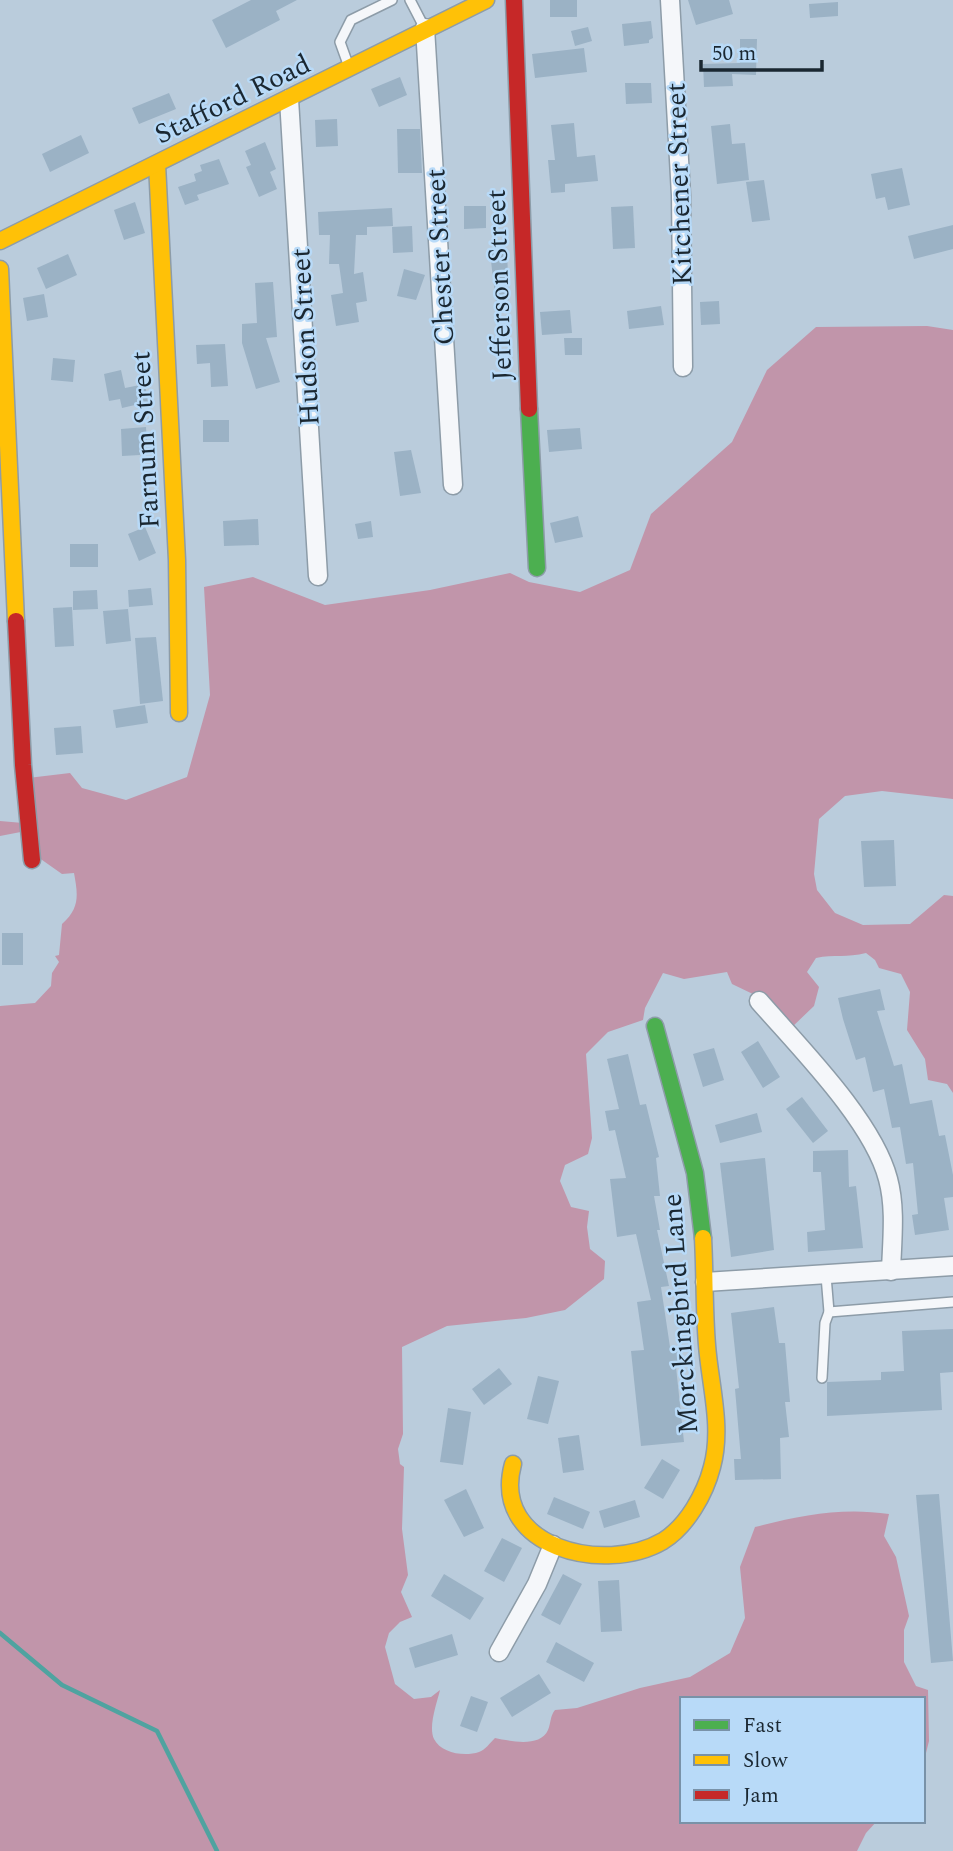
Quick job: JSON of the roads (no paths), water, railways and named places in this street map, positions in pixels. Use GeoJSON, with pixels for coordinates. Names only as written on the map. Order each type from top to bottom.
{"type":"FeatureCollection","features":[{"type":"Feature","properties":{"kind":"street","name":"Stafford Road"},"geometry":{"type":"LineString","coordinates":[[0,241],[486,0]]}},
{"type":"Feature","properties":{"kind":"street","name":"Jefferson Street"},"geometry":{"type":"LineString","coordinates":[[514,0],[522,260],[537,568]]}},
{"type":"Feature","properties":{"kind":"street","name":"Kitchener Street"},"geometry":{"type":"LineString","coordinates":[[670,0],[681,195],[683,367]]}},
{"type":"Feature","properties":{"kind":"street","name":"Chester Street"},"geometry":{"type":"LineString","coordinates":[[425,28],[453,485]]}},
{"type":"Feature","properties":{"kind":"street","name":"Hudson Street"},"geometry":{"type":"LineString","coordinates":[[289,99],[318,576]]}},
{"type":"Feature","properties":{"kind":"street","name":"Farnum Street"},"geometry":{"type":"LineString","coordinates":[[157,164],[177,560],[179,713]]}},
{"type":"Feature","properties":{"kind":"street"},"geometry":{"type":"LineString","coordinates":[[0,269],[23,765],[32,859]]}},
{"type":"Feature","properties":{"kind":"street"},"geometry":{"type":"LineString","coordinates":[[759,1001],[846,1106],[878,1152],[889,1181],[893,1225],[891,1271]]}},
{"type":"Feature","properties":{"kind":"street","name":"Morckingbird Lane"},"geometry":{"type":"LineString","coordinates":[[513,1464],[508,1488],[514,1507],[540,1539],[585,1554],[612,1557],[640,1551],[663,1541],[677,1527],[705,1486],[713,1463],[716,1405],[705,1327],[705,1282],[697,1182],[689,1142],[671,1099],[655,1026]]}},
{"type":"Feature","properties":{"kind":"street"},"geometry":{"type":"LineString","coordinates":[[705,1282],[953,1266]]}},
{"type":"Feature","properties":{"kind":"street"},"geometry":{"type":"LineString","coordinates":[[499,1652],[537,1584],[553,1545]]}},
{"type":"Feature","properties":{"kind":"lane"},"geometry":{"type":"LineString","coordinates":[[350,69],[340,42],[351,20],[392,0]]}},
{"type":"Feature","properties":{"kind":"lane"},"geometry":{"type":"LineString","coordinates":[[410,0],[425,28]]}},
{"type":"Feature","properties":{"kind":"lane"},"geometry":{"type":"LineString","coordinates":[[822,1378],[825,1323],[829,1312],[826,1276]]}},
{"type":"Feature","properties":{"kind":"lane"},"geometry":{"type":"LineString","coordinates":[[829,1312],[953,1302]]}},
{"type":"Feature","properties":{"kind":"waterway"},"geometry":{"type":"LineString","coordinates":[[0,1633],[62,1685],[157,1731],[217,1851]]}}]}
